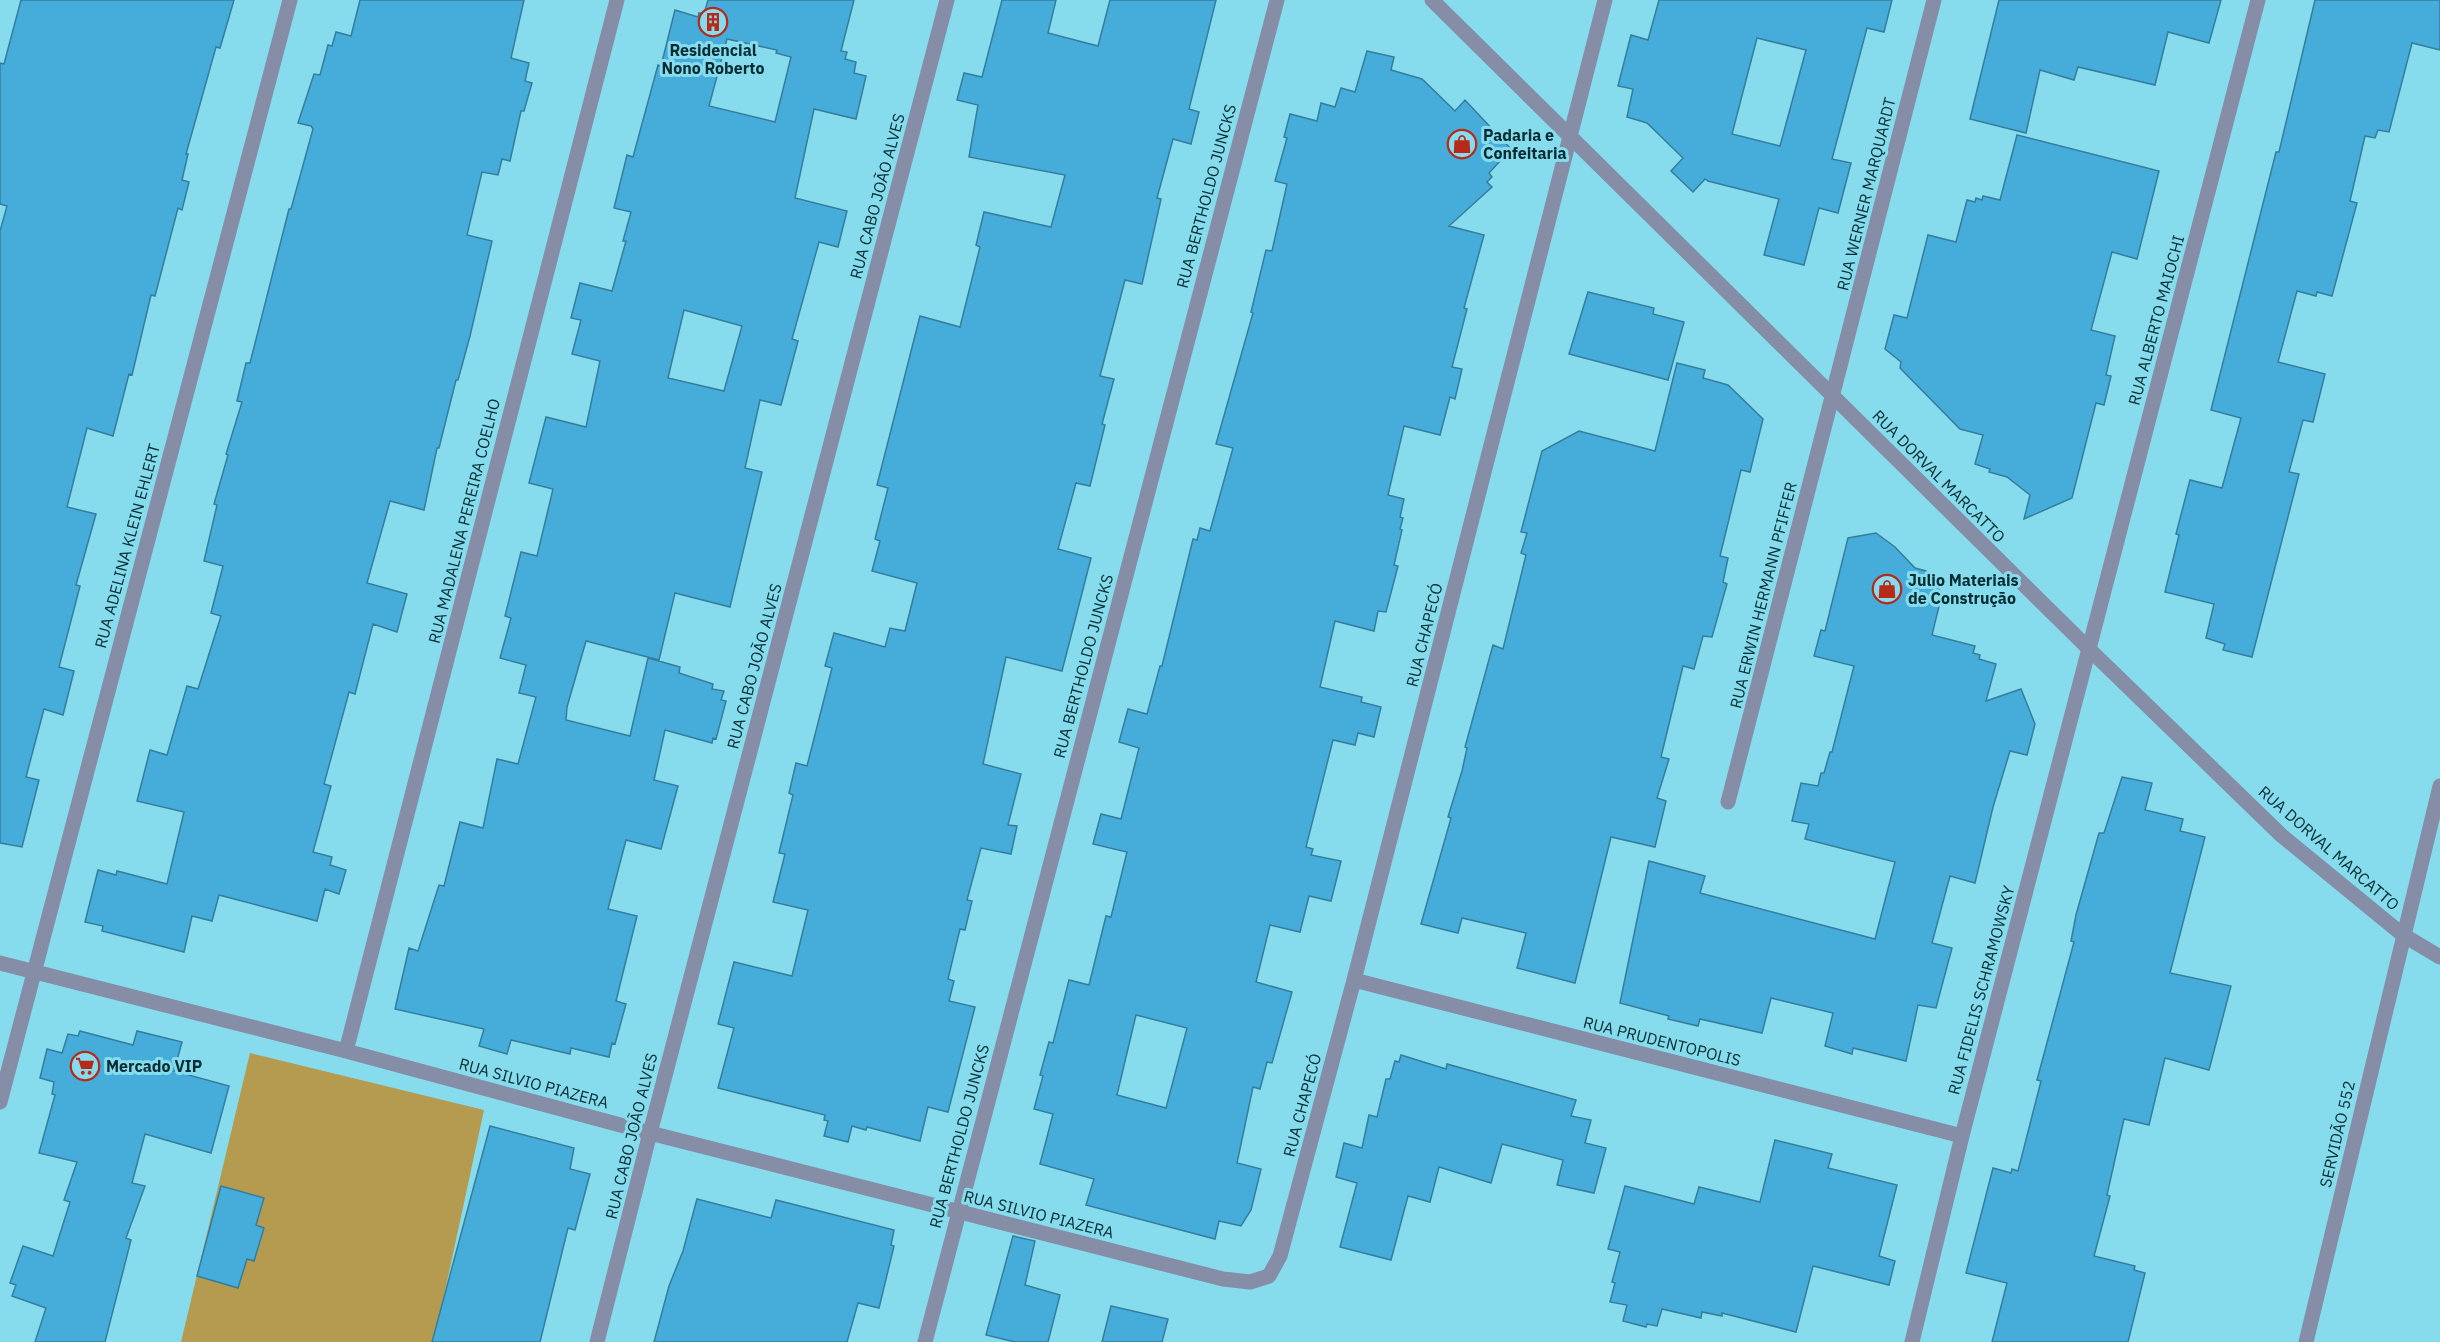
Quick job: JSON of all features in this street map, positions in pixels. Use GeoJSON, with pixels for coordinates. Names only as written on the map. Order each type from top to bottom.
{"type":"FeatureCollection","features":[{"type":"Feature","properties":{"kind":"street","name":"RUA ADELINA KLEIN EHLERT"},"geometry":{"type":"LineString","coordinates":[[0,1102],[290,0]]}},
{"type":"Feature","properties":{"kind":"street","name":"RUA MADALENA PEREIRA COELHO"},"geometry":{"type":"LineString","coordinates":[[346,1051],[617,0]]}},
{"type":"Feature","properties":{"kind":"street","name":"RUA CABO JOÃO ALVES"},"geometry":{"type":"LineString","coordinates":[[597,1342],[947,0]]}},
{"type":"Feature","properties":{"kind":"street","name":"RUA BERTHOLDO JUNCKS"},"geometry":{"type":"LineString","coordinates":[[925,1342],[1276,0]]}},
{"type":"Feature","properties":{"kind":"street","name":"RUA DORVAL MARCATTO"},"geometry":{"type":"LineString","coordinates":[[1432,0],[2089,649],[2281,835],[2403,935],[2440,957]]}},
{"type":"Feature","properties":{"kind":"street","name":"RUA CHAPECÓ"},"geometry":{"type":"LineString","coordinates":[[1269,1276],[1280,1256],[1354,980],[1605,0]]}},
{"type":"Feature","properties":{"kind":"street","name":"RUA WERNER MARQUARDT"},"geometry":{"type":"LineString","coordinates":[[1833,396],[1934,0]]}},
{"type":"Feature","properties":{"kind":"street","name":"RUA ALBERTO MAIOCHI"},"geometry":{"type":"LineString","coordinates":[[2089,649],[2258,0]]}},
{"type":"Feature","properties":{"kind":"street","name":"RUA ERWIN HERMANN PFIFFER"},"geometry":{"type":"LineString","coordinates":[[1728,802],[1833,396]]}},
{"type":"Feature","properties":{"kind":"street","name":"RUA FIDELIS SCHRAMOWSKY"},"geometry":{"type":"LineString","coordinates":[[1912,1342],[1962,1136],[2089,649]]}},
{"type":"Feature","properties":{"kind":"street","name":"SERVIDÃO 552"},"geometry":{"type":"LineString","coordinates":[[2306,1342],[2440,786]]}},
{"type":"Feature","properties":{"kind":"street","name":"RUA SILVIO PIAZERA"},"geometry":{"type":"LineString","coordinates":[[0,963],[346,1051],[650,1133],[1222,1279],[1250,1282],[1269,1276]]}},
{"type":"Feature","properties":{"kind":"street","name":"RUA PRUDENTOPOLIS"},"geometry":{"type":"LineString","coordinates":[[1354,980],[1962,1136]]}},
{"type":"Feature","properties":{"kind":"shaded area"},"geometry":{"type":"Polygon","coordinates":[[[250,1053],[484,1110],[434,1342],[181,1342],[250,1053]]]}},
{"type":"Feature","properties":{"kind":"building"},"geometry":{"type":"Polygon","coordinates":[[[21,0],[234,0],[220,48],[216,47],[186,154],[188,154],[182,180],[189,182],[182,210],[178,208],[155,296],[151,295],[132,375],[129,374],[113,436],[87,428],[67,507],[96,514],[76,585],[80,586],[59,667],[74,671],[63,715],[44,709],[26,777],[39,780],[22,847],[0,843],[0,231],[7,206],[0,204],[0,63],[4,64],[21,0]]]}},
{"type":"Feature","properties":{"kind":"building"},"geometry":{"type":"Polygon","coordinates":[[[360,0],[524,0],[511,58],[529,63],[525,81],[532,83],[524,111],[521,111],[510,161],[502,159],[498,175],[482,172],[467,235],[492,241],[470,336],[439,448],[437,448],[424,510],[390,501],[367,583],[407,594],[397,632],[373,624],[355,694],[349,692],[324,784],[331,786],[313,852],[332,857],[330,865],[346,870],[339,894],[325,889],[317,921],[219,895],[212,921],[192,916],[184,952],[102,931],[103,926],[85,922],[98,870],[116,875],[117,871],[167,884],[184,812],[137,801],[150,750],[167,755],[187,686],[198,689],[221,616],[211,613],[223,566],[204,561],[217,505],[214,504],[242,402],[237,401],[246,363],[250,363],[289,209],[291,209],[313,129],[311,126],[298,123],[314,74],[320,75],[328,45],[332,46],[336,32],[351,36],[360,0]]]}},
{"type":"Feature","properties":{"kind":"building"},"geometry":{"type":"Polygon","coordinates":[[[708,0],[854,0],[841,51],[847,52],[845,59],[856,62],[854,73],[866,76],[856,119],[814,109],[795,198],[847,211],[838,247],[819,242],[792,339],[798,341],[781,405],[760,400],[745,468],[762,472],[730,607],[675,593],[659,660],[586,641],[567,707],[566,720],[630,736],[648,658],[680,667],[679,673],[713,684],[712,689],[724,691],[721,700],[726,701],[716,739],[713,738],[712,743],[665,730],[654,780],[678,786],[661,849],[626,840],[608,909],[637,916],[616,1001],[626,1004],[615,1044],[612,1043],[609,1057],[571,1048],[570,1054],[511,1040],[507,1054],[479,1046],[484,1029],[395,1009],[409,948],[418,951],[439,885],[444,886],[460,822],[483,828],[497,759],[518,764],[536,697],[519,693],[526,665],[500,658],[511,618],[505,616],[521,552],[537,556],[553,489],[529,483],[546,417],[586,427],[600,361],[572,354],[581,320],[571,318],[580,283],[612,291],[626,241],[623,241],[631,212],[614,208],[627,155],[633,157],[658,65],[661,66],[675,10],[698,17],[699,13],[704,14],[708,0]],[[727,39],[709,106],[775,122],[791,57],[776,53],[777,50],[727,39]],[[684,310],[668,378],[724,391],[742,326],[684,310]]]}},
{"type":"Feature","properties":{"kind":"building"},"geometry":{"type":"Polygon","coordinates":[[[1002,0],[1056,0],[1048,33],[1098,46],[1110,0],[1216,0],[1189,109],[1199,112],[1191,144],[1173,139],[1157,198],[1161,199],[1142,284],[1125,280],[1100,376],[1114,379],[1102,424],[1105,425],[1090,486],[1076,483],[1058,549],[1091,558],[1062,671],[1006,657],[983,764],[1021,774],[1008,825],[1017,826],[1011,854],[981,848],[967,900],[972,901],[965,930],[960,929],[948,979],[954,981],[949,1001],[975,1007],[948,1112],[928,1107],[920,1141],[867,1127],[866,1130],[852,1126],[848,1142],[824,1136],[828,1121],[824,1120],[825,1115],[718,1088],[734,1028],[718,1024],[734,962],[792,976],[808,910],[773,902],[785,854],[779,853],[793,795],[789,793],[796,763],[807,766],[832,668],[825,666],[834,633],[885,647],[890,628],[905,631],[917,583],[872,571],[880,541],[875,539],[888,488],[877,485],[920,316],[960,327],[980,247],[976,245],[984,212],[1051,227],[1065,175],[969,157],[978,105],[957,100],[964,73],[982,77],[1002,0]]]}},
{"type":"Feature","properties":{"kind":"building"},"geometry":{"type":"Polygon","coordinates":[[[1659,0],[1892,0],[1884,32],[1867,28],[1832,159],[1851,163],[1838,213],[1819,208],[1804,265],[1764,255],[1779,199],[1705,179],[1693,192],[1671,171],[1683,158],[1647,123],[1627,117],[1633,89],[1618,86],[1631,35],[1648,40],[1659,0]],[[1757,38],[1732,134],[1780,146],[1806,50],[1757,38]]]}},
{"type":"Feature","properties":{"kind":"building"},"geometry":{"type":"Polygon","coordinates":[[[1999,0],[2221,0],[2209,43],[2168,32],[2155,85],[2078,67],[2074,80],[2040,70],[2026,133],[1970,119],[1999,0]]]}},
{"type":"Feature","properties":{"kind":"building"},"geometry":{"type":"Polygon","coordinates":[[[2315,0],[2440,0],[2440,50],[2412,43],[2389,132],[2378,130],[2375,138],[2365,136],[2350,201],[2357,203],[2332,296],[2317,292],[2316,296],[2297,291],[2278,362],[2325,374],[2313,422],[2303,420],[2289,472],[2299,474],[2252,657],[2223,650],[2225,644],[2206,638],[2214,604],[2165,592],[2179,535],[2176,534],[2190,480],[2222,488],[2241,418],[2211,410],[2276,152],[2279,152],[2315,0]]]}},
{"type":"Feature","properties":{"kind":"building"},"geometry":{"type":"Polygon","coordinates":[[[1367,51],[1394,57],[1391,70],[1422,79],[1455,111],[1465,100],[1511,149],[1489,173],[1492,177],[1487,182],[1492,187],[1449,226],[1484,235],[1464,308],[1467,309],[1452,367],[1462,369],[1455,399],[1450,397],[1440,435],[1404,426],[1388,495],[1404,499],[1400,517],[1403,518],[1400,529],[1402,530],[1394,565],[1398,566],[1386,612],[1378,611],[1374,631],[1335,621],[1320,687],[1362,697],[1361,702],[1381,707],[1374,737],[1358,733],[1355,745],[1333,740],[1306,847],[1313,849],[1311,855],[1341,861],[1331,901],[1309,896],[1300,932],[1270,925],[1256,982],[1292,992],[1272,1063],[1267,1062],[1260,1089],[1253,1087],[1237,1163],[1261,1169],[1251,1210],[1241,1226],[1219,1221],[1215,1239],[1086,1205],[1094,1179],[1040,1164],[1053,1114],[1034,1109],[1043,1076],[1040,1075],[1049,1042],[1053,1043],[1069,980],[1089,985],[1106,916],[1111,917],[1127,852],[1093,844],[1101,814],[1121,819],[1139,748],[1119,742],[1128,709],[1147,714],[1160,666],[1162,666],[1193,539],[1197,540],[1200,528],[1210,531],[1233,448],[1216,444],[1253,313],[1251,312],[1266,250],[1272,251],[1287,184],[1275,181],[1287,138],[1284,137],[1290,114],[1317,121],[1321,103],[1335,107],[1341,88],[1355,92],[1367,51]],[[1136,1015],[1117,1095],[1166,1108],[1187,1028],[1136,1015]]]}},
{"type":"Feature","properties":{"kind":"building"},"geometry":{"type":"Polygon","coordinates":[[[2017,135],[2159,171],[2137,259],[2112,252],[2091,330],[2115,336],[2106,375],[2111,376],[2104,405],[2096,403],[2072,498],[2024,519],[2030,495],[2007,477],[1989,472],[1990,469],[1975,464],[1983,435],[1960,429],[1900,368],[1901,362],[1885,349],[1894,315],[1907,318],[1928,235],[1956,242],[1967,200],[1975,202],[1976,198],[1982,200],[1983,196],[2000,200],[2017,135]]]}},
{"type":"Feature","properties":{"kind":"building"},"geometry":{"type":"Polygon","coordinates":[[[1588,292],[1654,308],[1653,314],[1684,322],[1668,380],[1569,354],[1588,292]]]}},
{"type":"Feature","properties":{"kind":"building"},"geometry":{"type":"Polygon","coordinates":[[[1677,363],[1705,370],[1703,378],[1728,385],[1763,419],[1750,472],[1741,470],[1720,556],[1728,558],[1723,582],[1727,584],[1712,637],[1703,636],[1694,669],[1683,666],[1661,757],[1669,759],[1657,798],[1666,801],[1655,847],[1611,837],[1575,983],[1517,968],[1526,933],[1462,918],[1458,933],[1421,924],[1451,818],[1448,817],[1462,771],[1467,748],[1465,747],[1493,645],[1503,649],[1526,555],[1521,553],[1527,533],[1521,532],[1542,451],[1579,431],[1655,451],[1677,363]]]}},
{"type":"Feature","properties":{"kind":"building"},"geometry":{"type":"Polygon","coordinates":[[[1876,533],[1895,547],[1915,568],[1926,571],[1942,594],[1932,635],[1975,646],[1973,653],[1980,655],[1979,659],[1996,664],[1986,701],[2021,689],[2035,724],[2027,755],[2010,751],[1993,807],[1975,883],[1950,876],[1932,943],[1952,948],[1936,1008],[1918,1005],[1906,1061],[1853,1048],[1852,1054],[1825,1046],[1833,1013],[1771,998],[1762,1033],[1700,1019],[1698,1026],[1620,1003],[1649,861],[1705,876],[1700,893],[1875,939],[1895,862],[1805,839],[1809,824],[1792,821],[1801,783],[1818,786],[1821,773],[1824,773],[1830,752],[1832,752],[1854,666],[1814,656],[1821,630],[1825,631],[1848,538],[1876,533]]]}},
{"type":"Feature","properties":{"kind":"building"},"geometry":{"type":"Polygon","coordinates":[[[2122,777],[2152,783],[2145,810],[2183,819],[2180,831],[2205,837],[2170,973],[2231,986],[2209,1070],[2165,1058],[2149,1125],[2124,1119],[2107,1195],[2110,1196],[2094,1256],[2135,1266],[2134,1270],[2145,1273],[2128,1342],[1992,1342],[2007,1283],[1966,1273],[1993,1168],[2011,1173],[2012,1169],[2018,1171],[2041,1081],[2037,1080],[2074,942],[2071,941],[2076,915],[2099,833],[2104,833],[2122,777]]]}},
{"type":"Feature","properties":{"kind":"building"},"geometry":{"type":"Polygon","coordinates":[[[80,1031],[133,1045],[137,1031],[182,1042],[174,1071],[229,1086],[211,1153],[145,1134],[132,1183],[145,1186],[126,1238],[131,1240],[105,1342],[35,1342],[46,1308],[12,1296],[16,1285],[10,1283],[23,1246],[53,1256],[70,1202],[64,1200],[77,1162],[39,1153],[55,1095],[52,1094],[54,1082],[40,1078],[47,1049],[62,1053],[68,1034],[78,1036],[80,1031]]]}},
{"type":"Feature","properties":{"kind":"building"},"geometry":{"type":"Polygon","coordinates":[[[1401,1055],[1446,1069],[1447,1064],[1576,1100],[1571,1116],[1591,1120],[1585,1143],[1606,1148],[1594,1193],[1557,1185],[1563,1160],[1502,1144],[1491,1183],[1439,1167],[1430,1202],[1408,1196],[1391,1260],[1340,1247],[1357,1183],[1336,1177],[1344,1143],[1362,1148],[1369,1115],[1377,1117],[1386,1079],[1390,1079],[1395,1061],[1399,1062],[1401,1055]]]}},
{"type":"Feature","properties":{"kind":"building"},"geometry":{"type":"Polygon","coordinates":[[[490,1126],[574,1148],[570,1169],[590,1174],[575,1230],[568,1228],[540,1342],[432,1342],[490,1126]]]}},
{"type":"Feature","properties":{"kind":"building"},"geometry":{"type":"Polygon","coordinates":[[[1775,1140],[1832,1154],[1828,1168],[1897,1185],[1879,1256],[1895,1261],[1889,1285],[1813,1266],[1796,1332],[1722,1313],[1722,1316],[1702,1312],[1701,1318],[1662,1309],[1657,1326],[1647,1324],[1646,1327],[1623,1321],[1627,1305],[1610,1302],[1615,1283],[1612,1282],[1620,1252],[1608,1249],[1625,1186],[1694,1204],[1699,1187],[1760,1202],[1775,1140]]]}},
{"type":"Feature","properties":{"kind":"building"},"geometry":{"type":"Polygon","coordinates":[[[221,1186],[264,1198],[256,1225],[264,1228],[254,1261],[247,1259],[238,1288],[197,1276],[221,1186]]]}},
{"type":"Feature","properties":{"kind":"building"},"geometry":{"type":"Polygon","coordinates":[[[697,1199],[771,1218],[776,1200],[894,1230],[891,1245],[894,1246],[879,1308],[858,1303],[847,1342],[654,1342],[697,1199]]]}},
{"type":"Feature","properties":{"kind":"building"},"geometry":{"type":"Polygon","coordinates":[[[1013,1236],[1035,1241],[1025,1285],[1060,1295],[1048,1342],[1015,1342],[986,1335],[1013,1236]]]}},
{"type":"Feature","properties":{"kind":"building"},"geometry":{"type":"Polygon","coordinates":[[[1111,1306],[1168,1319],[1162,1342],[1102,1342],[1111,1306]]]}},
{"type":"Feature","properties":{"kind":"place","name":"Residencial Nono Roberto"},"geometry":{"type":"Point","coordinates":[713,22]}},
{"type":"Feature","properties":{"kind":"place","name":"Padaria e Confeitaria"},"geometry":{"type":"Point","coordinates":[1462,144]}},
{"type":"Feature","properties":{"kind":"place","name":"Julio Materiais de Construção"},"geometry":{"type":"Point","coordinates":[1887,589]}},
{"type":"Feature","properties":{"kind":"place","name":"Mercado VIP"},"geometry":{"type":"Point","coordinates":[85,1066]}}]}
